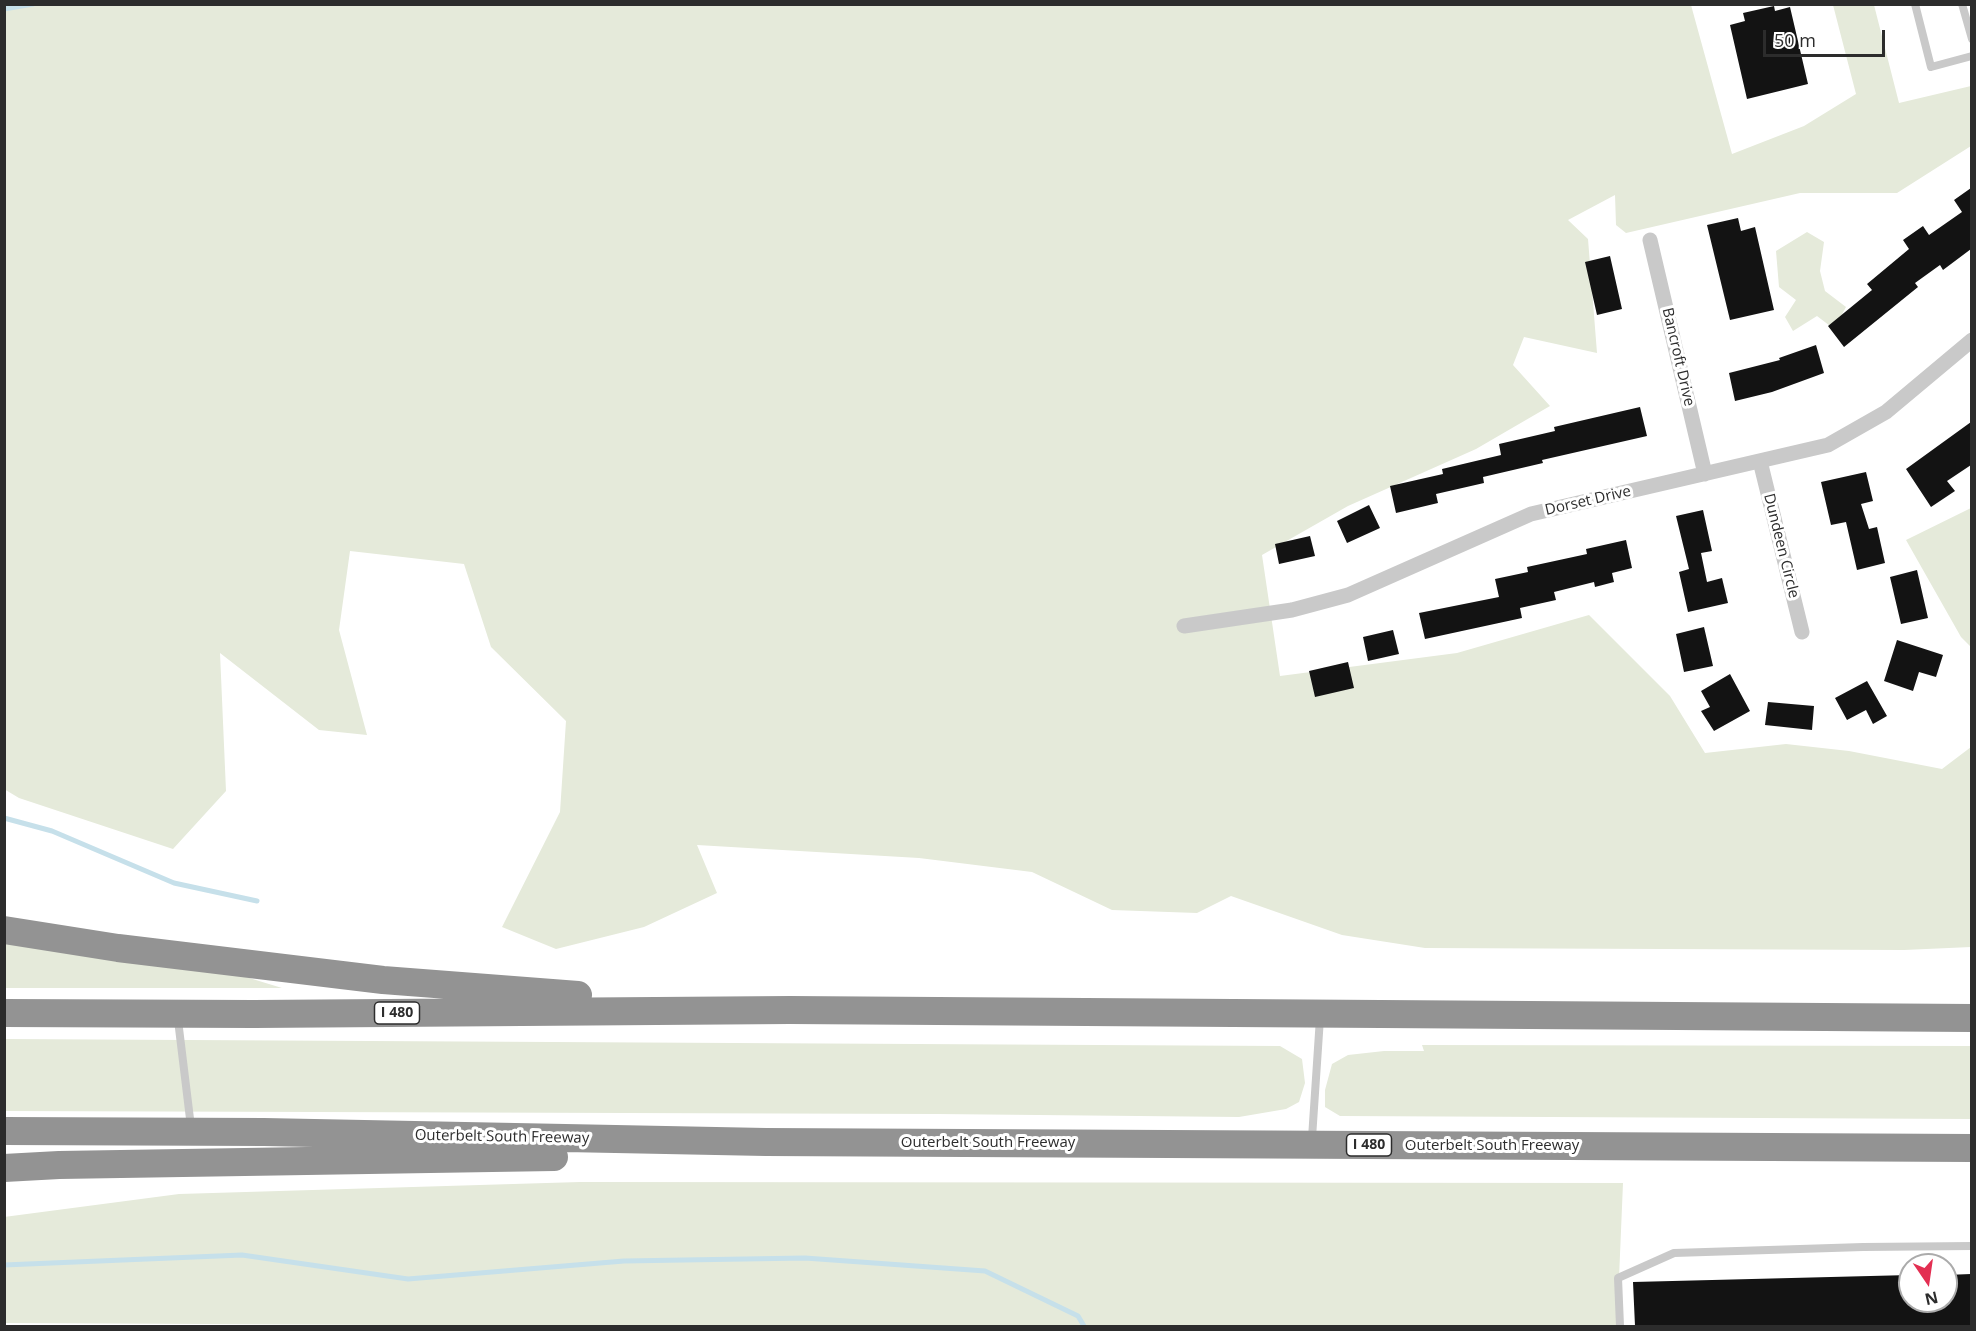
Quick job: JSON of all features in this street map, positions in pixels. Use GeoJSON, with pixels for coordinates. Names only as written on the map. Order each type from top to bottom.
{"type":"FeatureCollection","features":[{"type":"Feature","properties":{"kind":"highway"},"geometry":{"type":"LineString","coordinates":[[4,916],[95,937],[206,958]]}},
{"type":"Feature","properties":{"kind":"highway"},"geometry":{"type":"LineString","coordinates":[[4,930],[118,948],[383,980],[790,1010]]}},
{"type":"Feature","properties":{"kind":"highway","name":"I 480"},"geometry":{"type":"LineString","coordinates":[[4,1013],[790,1010],[1971,1018]]}},
{"type":"Feature","properties":{"kind":"highway","name":"Outerbelt South Freeway"},"geometry":{"type":"LineString","coordinates":[[4,1131],[766,1142],[1971,1148]]}},
{"type":"Feature","properties":{"kind":"highway"},"geometry":{"type":"LineString","coordinates":[[4,1168],[59,1165],[587,1156],[766,1142]]}},
{"type":"Feature","properties":{"kind":"street","name":"Bancroft Drive"},"geometry":{"type":"LineString","coordinates":[[1650,240],[1705,474]]}},
{"type":"Feature","properties":{"kind":"street","name":"Dorset Drive"},"geometry":{"type":"LineString","coordinates":[[1184,626],[1292,610],[1348,595],[1531,514],[1828,446],[1886,412],[1971,340]]}},
{"type":"Feature","properties":{"kind":"street","name":"Dundeen Circle"},"geometry":{"type":"LineString","coordinates":[[1760,461],[1802,632]]}},
{"type":"Feature","properties":{"kind":"lane"},"geometry":{"type":"LineString","coordinates":[[1915,4],[1931,67],[1971,56]]}},
{"type":"Feature","properties":{"kind":"lane"},"geometry":{"type":"LineString","coordinates":[[1962,4],[1971,39]]}},
{"type":"Feature","properties":{"kind":"lane"},"geometry":{"type":"LineString","coordinates":[[177,1014],[192,1132]]}},
{"type":"Feature","properties":{"kind":"lane"},"geometry":{"type":"LineString","coordinates":[[1312,1145],[1321,1014]]}},
{"type":"Feature","properties":{"kind":"lane"},"geometry":{"type":"LineString","coordinates":[[1620,1326],[1618,1278],[1674,1253],[1971,1246]]}},
{"type":"Feature","properties":{"kind":"green space"},"geometry":{"type":"Polygon","coordinates":[[[4,5],[1691,5],[1732,154],[1804,126],[1856,94],[1833,5],[1874,5],[1899,103],[1971,86],[1971,146],[1897,193],[1800,193],[1626,233],[1616,225],[1615,195],[1568,220],[1588,239],[1597,353],[1524,337],[1513,365],[1550,406],[1476,449],[1348,506],[1262,555],[1280,676],[1457,653],[1589,615],[1670,696],[1705,753],[1786,744],[1849,751],[1942,769],[1971,747],[1971,947],[1904,950],[1425,948],[1342,935],[1231,896],[1197,913],[1112,910],[1032,872],[919,858],[697,845],[717,893],[644,927],[556,949],[502,927],[560,812],[566,721],[491,647],[464,564],[350,551],[339,630],[367,735],[319,730],[220,653],[226,791],[173,849],[19,798],[4,789],[4,5]]]}},
{"type":"Feature","properties":{"kind":"green space"},"geometry":{"type":"Polygon","coordinates":[[[1807,232],[1824,242],[1820,271],[1825,291],[1846,307],[1834,329],[1817,316],[1793,331],[1785,317],[1796,300],[1779,287],[1776,251],[1807,232]]]}},
{"type":"Feature","properties":{"kind":"green space"},"geometry":{"type":"Polygon","coordinates":[[[1971,508],[1971,647],[1961,637],[1906,540],[1971,508]]]}},
{"type":"Feature","properties":{"kind":"green space"},"geometry":{"type":"Polygon","coordinates":[[[4,941],[246,977],[282,988],[5,988],[4,941]]]}},
{"type":"Feature","properties":{"kind":"green space"},"geometry":{"type":"Polygon","coordinates":[[[5,1039],[1280,1046],[1302,1059],[1305,1083],[1299,1102],[1286,1109],[1239,1117],[5,1111],[5,1039]]]}},
{"type":"Feature","properties":{"kind":"green space"},"geometry":{"type":"Polygon","coordinates":[[[1422,1045],[1971,1046],[1971,1119],[1340,1116],[1325,1107],[1325,1090],[1332,1064],[1348,1055],[1384,1051],[1424,1051],[1422,1045]]]}},
{"type":"Feature","properties":{"kind":"green space"},"geometry":{"type":"Polygon","coordinates":[[[580,1182],[1623,1183],[1617,1326],[594,1326],[5,1323],[4,1217],[179,1194],[580,1182]]]}},
{"type":"Feature","properties":{"kind":"building"},"geometry":{"type":"Polygon","coordinates":[[[1774,6],[1775,11],[1790,7],[1808,84],[1747,99],[1730,25],[1745,21],[1743,13],[1774,6]]]}},
{"type":"Feature","properties":{"kind":"building"},"geometry":{"type":"Polygon","coordinates":[[[1971,188],[1971,249],[1943,270],[1940,265],[1915,283],[1918,287],[1844,347],[1828,326],[1872,290],[1867,284],[1909,249],[1903,240],[1923,226],[1929,235],[1962,212],[1954,200],[1971,188]]]}},
{"type":"Feature","properties":{"kind":"building"},"geometry":{"type":"Polygon","coordinates":[[[1738,218],[1741,231],[1755,227],[1774,310],[1730,320],[1707,225],[1738,218]]]}},
{"type":"Feature","properties":{"kind":"building"},"geometry":{"type":"Polygon","coordinates":[[[1610,256],[1622,309],[1597,315],[1585,262],[1610,256]]]}},
{"type":"Feature","properties":{"kind":"building"},"geometry":{"type":"Polygon","coordinates":[[[1816,345],[1824,373],[1772,392],[1735,401],[1729,373],[1780,360],[1779,358],[1816,345]]]}},
{"type":"Feature","properties":{"kind":"building"},"geometry":{"type":"Polygon","coordinates":[[[1640,407],[1647,436],[1542,460],[1543,463],[1483,477],[1484,483],[1436,494],[1438,503],[1396,513],[1390,486],[1443,474],[1442,469],[1501,455],[1499,444],[1555,431],[1554,427],[1640,407]]]}},
{"type":"Feature","properties":{"kind":"building"},"geometry":{"type":"Polygon","coordinates":[[[1971,422],[1971,465],[1947,481],[1955,491],[1931,507],[1906,469],[1971,422]]]}},
{"type":"Feature","properties":{"kind":"building"},"geometry":{"type":"Polygon","coordinates":[[[1866,472],[1873,501],[1861,504],[1869,529],[1877,527],[1885,563],[1857,570],[1846,522],[1831,525],[1821,482],[1866,472]]]}},
{"type":"Feature","properties":{"kind":"building"},"geometry":{"type":"Polygon","coordinates":[[[1369,505],[1380,528],[1347,543],[1337,521],[1369,505]]]}},
{"type":"Feature","properties":{"kind":"building"},"geometry":{"type":"Polygon","coordinates":[[[1703,510],[1712,551],[1701,553],[1707,582],[1722,578],[1728,603],[1688,612],[1679,572],[1689,569],[1676,516],[1703,510]]]}},
{"type":"Feature","properties":{"kind":"building"},"geometry":{"type":"Polygon","coordinates":[[[1310,536],[1315,556],[1279,564],[1275,544],[1310,536]]]}},
{"type":"Feature","properties":{"kind":"building"},"geometry":{"type":"Polygon","coordinates":[[[1626,540],[1632,568],[1612,573],[1614,582],[1595,587],[1594,582],[1554,592],[1556,600],[1520,608],[1522,618],[1425,639],[1419,613],[1499,597],[1495,579],[1528,572],[1527,567],[1587,554],[1586,549],[1626,540]]]}},
{"type":"Feature","properties":{"kind":"building"},"geometry":{"type":"Polygon","coordinates":[[[1917,570],[1928,618],[1901,624],[1890,577],[1917,570]]]}},
{"type":"Feature","properties":{"kind":"building"},"geometry":{"type":"Polygon","coordinates":[[[1704,627],[1713,666],[1684,672],[1676,634],[1704,627]]]}},
{"type":"Feature","properties":{"kind":"building"},"geometry":{"type":"Polygon","coordinates":[[[1393,630],[1399,654],[1368,661],[1363,637],[1393,630]]]}},
{"type":"Feature","properties":{"kind":"building"},"geometry":{"type":"Polygon","coordinates":[[[1897,640],[1943,655],[1936,677],[1919,672],[1913,691],[1884,681],[1897,640]]]}},
{"type":"Feature","properties":{"kind":"building"},"geometry":{"type":"Polygon","coordinates":[[[1348,662],[1354,688],[1315,697],[1309,671],[1348,662]]]}},
{"type":"Feature","properties":{"kind":"building"},"geometry":{"type":"Polygon","coordinates":[[[1730,674],[1750,711],[1714,731],[1701,711],[1710,707],[1701,691],[1730,674]]]}},
{"type":"Feature","properties":{"kind":"building"},"geometry":{"type":"Polygon","coordinates":[[[1867,681],[1887,716],[1873,724],[1866,710],[1847,720],[1835,698],[1867,681]]]}},
{"type":"Feature","properties":{"kind":"building"},"geometry":{"type":"Polygon","coordinates":[[[1768,702],[1814,706],[1812,730],[1765,725],[1768,702]]]}},
{"type":"Feature","properties":{"kind":"building"},"geometry":{"type":"Polygon","coordinates":[[[1971,1274],[1971,1326],[1635,1326],[1633,1282],[1898,1275],[1898,1313],[1958,1313],[1958,1275],[1971,1274]]]}},
{"type":"Feature","properties":{"kind":"waterway"},"geometry":{"type":"LineString","coordinates":[[4,9],[33,4]]}},
{"type":"Feature","properties":{"kind":"waterway"},"geometry":{"type":"LineString","coordinates":[[4,818],[52,831],[174,883],[257,901]]}},
{"type":"Feature","properties":{"kind":"waterway"},"geometry":{"type":"LineString","coordinates":[[4,1265],[242,1255],[408,1279],[624,1261],[805,1258],[985,1271],[1078,1316],[1084,1326]]}}]}
